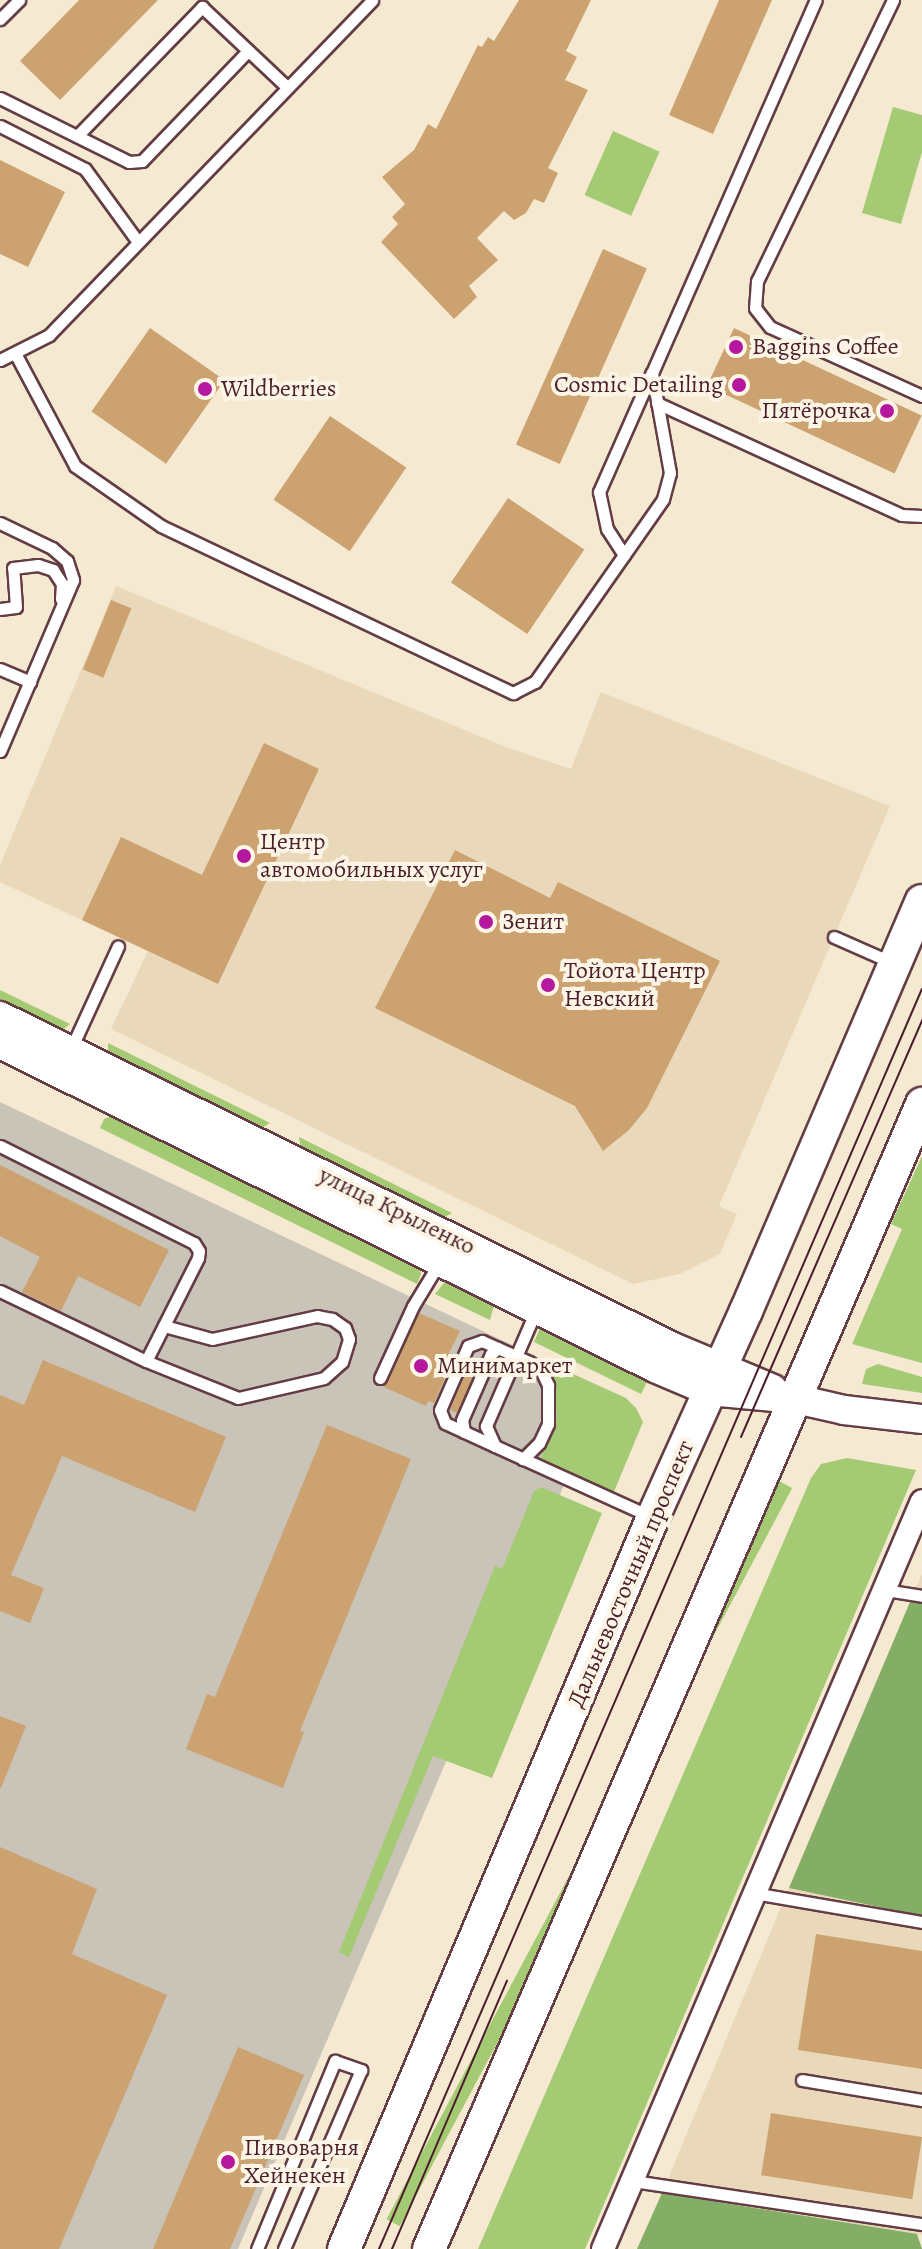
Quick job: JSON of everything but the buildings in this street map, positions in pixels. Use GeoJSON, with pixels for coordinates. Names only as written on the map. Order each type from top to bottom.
{"type":"FeatureCollection","features":[{"type":"Feature","properties":{"kind":"main road","name":"Дальневосточный проспект"},"geometry":{"type":"LineString","coordinates":[[344,2249],[653,1517],[922,901]]}},
{"type":"Feature","properties":{"kind":"main road"},"geometry":{"type":"LineString","coordinates":[[429,2249],[796,1399],[913,1144],[922,1104]]}},
{"type":"Feature","properties":{"kind":"street","name":"улица Крыленко"},"geometry":{"type":"LineString","coordinates":[[0,1016],[445,1249],[715,1378],[844,1410],[922,1419]]}},
{"type":"Feature","properties":{"kind":"street","name":"улица Крыленко"},"geometry":{"type":"LineString","coordinates":[[0,1044],[445,1249]]}},
{"type":"Feature","properties":{"kind":"street"},"geometry":{"type":"LineString","coordinates":[[603,2249],[922,1501]]}},
{"type":"Feature","properties":{"kind":"lane"},"geometry":{"type":"LineString","coordinates":[[0,19],[19,0]]}},
{"type":"Feature","properties":{"kind":"lane"},"geometry":{"type":"LineString","coordinates":[[0,360],[49,335],[372,0]]}},
{"type":"Feature","properties":{"kind":"lane"},"geometry":{"type":"LineString","coordinates":[[624,555],[607,529],[599,492],[816,0]]}},
{"type":"Feature","properties":{"kind":"lane"},"geometry":{"type":"LineString","coordinates":[[893,0],[757,281],[755,308],[770,327],[922,396]]}},
{"type":"Feature","properties":{"kind":"lane"},"geometry":{"type":"LineString","coordinates":[[77,136],[202,7],[287,87]]}},
{"type":"Feature","properties":{"kind":"lane"},"geometry":{"type":"LineString","coordinates":[[0,98],[129,162],[142,161],[248,51]]}},
{"type":"Feature","properties":{"kind":"lane"},"geometry":{"type":"LineString","coordinates":[[0,126],[85,169],[138,242]]}},
{"type":"Feature","properties":{"kind":"lane"},"geometry":{"type":"LineString","coordinates":[[15,353],[75,466],[161,526],[513,693],[535,682],[663,499],[670,473],[652,373]]}},
{"type":"Feature","properties":{"kind":"lane"},"geometry":{"type":"LineString","coordinates":[[657,403],[902,515],[922,516]]}},
{"type":"Feature","properties":{"kind":"lane"},"geometry":{"type":"LineString","coordinates":[[0,523],[52,548],[67,561],[73,580],[0,751]]}},
{"type":"Feature","properties":{"kind":"lane"},"geometry":{"type":"LineString","coordinates":[[0,609],[16,607],[13,568],[38,565],[53,570],[62,584],[60,612]]}},
{"type":"Feature","properties":{"kind":"lane"},"geometry":{"type":"LineString","coordinates":[[0,669],[30,682]]}},
{"type":"Feature","properties":{"kind":"lane"},"geometry":{"type":"LineString","coordinates":[[834,937],[894,963]]}},
{"type":"Feature","properties":{"kind":"lane"},"geometry":{"type":"LineString","coordinates":[[70,1051],[118,946]]}},
{"type":"Feature","properties":{"kind":"lane"},"geometry":{"type":"LineString","coordinates":[[0,1146],[194,1243],[199,1251],[198,1258],[146,1361]]}},
{"type":"Feature","properties":{"kind":"lane"},"geometry":{"type":"LineString","coordinates":[[380,1378],[413,1306],[445,1249]]}},
{"type":"Feature","properties":{"kind":"lane"},"geometry":{"type":"LineString","coordinates":[[0,1291],[146,1361],[238,1398],[324,1378],[342,1362],[349,1339],[345,1328],[332,1319],[317,1316],[212,1339],[164,1326]]}},
{"type":"Feature","properties":{"kind":"lane"},"geometry":{"type":"LineString","coordinates":[[495,1446],[486,1426],[542,1298]]}},
{"type":"Feature","properties":{"kind":"lane"},"geometry":{"type":"LineString","coordinates":[[523,1459],[539,1443],[548,1424],[550,1398],[541,1370],[482,1341],[468,1346],[440,1410],[445,1423],[523,1459],[653,1517]]}},
{"type":"Feature","properties":{"kind":"lane"},"geometry":{"type":"LineString","coordinates":[[464,1432],[462,1420],[491,1354],[498,1348]]}},
{"type":"Feature","properties":{"kind":"lane"},"geometry":{"type":"LineString","coordinates":[[885,1590],[922,1596]]}},
{"type":"Feature","properties":{"kind":"lane"},"geometry":{"type":"LineString","coordinates":[[754,1893],[922,1922]]}},
{"type":"Feature","properties":{"kind":"lane"},"geometry":{"type":"LineString","coordinates":[[257,2249],[335,2061],[361,2070],[284,2249]]}},
{"type":"Feature","properties":{"kind":"lane"},"geometry":{"type":"LineString","coordinates":[[802,2080],[922,2100]]}},
{"type":"Feature","properties":{"kind":"lane"},"geometry":{"type":"LineString","coordinates":[[633,2181],[922,2224]]}},
{"type":"Feature","properties":{"kind":"shaded area"},"geometry":{"type":"Polygon","coordinates":[[[116,586],[506,747],[571,769],[601,692],[890,806],[719,1206],[737,1214],[720,1254],[680,1274],[633,1284],[111,1029],[148,951],[0,882],[0,865],[116,586]]]}},
{"type":"Feature","properties":{"kind":"shaded area"},"geometry":{"type":"Polygon","coordinates":[[[0,1102],[605,1389],[238,2249],[0,2249],[0,1102]]]}},
{"type":"Feature","properties":{"kind":"shaded area"},"geometry":{"type":"Polygon","coordinates":[[[922,1574],[922,2235],[662,2193],[789,1888],[922,1574]]]}},
{"type":"Feature","properties":{"kind":"green space"},"geometry":{"type":"Polygon","coordinates":[[[893,107],[922,115],[922,152],[901,224],[862,213],[893,107]]]}},
{"type":"Feature","properties":{"kind":"green space"},"geometry":{"type":"Polygon","coordinates":[[[613,131],[660,152],[631,216],[585,195],[613,131]]]}},
{"type":"Feature","properties":{"kind":"green space"},"geometry":{"type":"Polygon","coordinates":[[[0,990],[70,1024],[61,1031],[0,1001],[0,990]]]}},
{"type":"Feature","properties":{"kind":"green space"},"geometry":{"type":"Polygon","coordinates":[[[108,1043],[270,1123],[262,1128],[108,1054],[108,1043]]]}},
{"type":"Feature","properties":{"kind":"green space"},"geometry":{"type":"Polygon","coordinates":[[[116,1114],[419,1264],[421,1274],[417,1284],[100,1128],[104,1119],[116,1114]]]}},
{"type":"Feature","properties":{"kind":"green space"},"geometry":{"type":"Polygon","coordinates":[[[299,1137],[452,1213],[443,1218],[301,1149],[299,1137]]]}},
{"type":"Feature","properties":{"kind":"green space"},"geometry":{"type":"Polygon","coordinates":[[[922,1156],[922,1363],[852,1344],[902,1229],[891,1224],[922,1156]]]}},
{"type":"Feature","properties":{"kind":"green space"},"geometry":{"type":"Polygon","coordinates":[[[448,1278],[495,1302],[490,1320],[435,1294],[448,1278]]]}},
{"type":"Feature","properties":{"kind":"green space"},"geometry":{"type":"Polygon","coordinates":[[[546,1326],[649,1378],[641,1394],[534,1342],[540,1328],[546,1326]]]}},
{"type":"Feature","properties":{"kind":"green space"},"geometry":{"type":"Polygon","coordinates":[[[544,1361],[626,1398],[636,1408],[643,1422],[613,1494],[540,1460],[557,1417],[553,1376],[541,1363],[544,1361]]]}},
{"type":"Feature","properties":{"kind":"green space"},"geometry":{"type":"Polygon","coordinates":[[[878,1364],[922,1377],[922,1393],[862,1384],[866,1369],[878,1364]]]}},
{"type":"Feature","properties":{"kind":"green space"},"geometry":{"type":"Polygon","coordinates":[[[847,1458],[916,1470],[585,2249],[478,2249],[811,1478],[821,1464],[847,1458]]]}},
{"type":"Feature","properties":{"kind":"green space"},"geometry":{"type":"Polygon","coordinates":[[[779,1481],[792,1488],[400,2226],[387,2219],[779,1481]]]}},
{"type":"Feature","properties":{"kind":"green space"},"geometry":{"type":"Polygon","coordinates":[[[541,1487],[602,1513],[492,1778],[433,1756],[349,1957],[339,1952],[495,1566],[502,1569],[534,1491],[541,1487]]]}},
{"type":"Feature","properties":{"kind":"green space"},"geometry":{"type":"Polygon","coordinates":[[[910,1602],[922,1603],[922,1916],[789,1888],[910,1602]]]}},
{"type":"Feature","properties":{"kind":"green space"},"geometry":{"type":"Polygon","coordinates":[[[662,2193],[917,2234],[922,2249],[637,2249],[662,2193]]]}},
{"type":"Feature","properties":{"kind":"tram line"},"geometry":{"type":"LineString","coordinates":[[379,2249],[922,989]]}},
{"type":"Feature","properties":{"kind":"tram line"},"geometry":{"type":"LineString","coordinates":[[741,1437],[922,1020]]}},
{"type":"Feature","properties":{"kind":"tram line"},"geometry":{"type":"LineString","coordinates":[[392,2249],[507,1981]]}},
{"type":"Feature","properties":{"kind":"place","name":"Baggins Coffee"},"geometry":{"type":"Point","coordinates":[736,347]}},
{"type":"Feature","properties":{"kind":"place","name":"Cosmic Detailing"},"geometry":{"type":"Point","coordinates":[739,385]}},
{"type":"Feature","properties":{"kind":"place","name":"Wildberries"},"geometry":{"type":"Point","coordinates":[205,389]}},
{"type":"Feature","properties":{"kind":"place","name":"Пятёрочка"},"geometry":{"type":"Point","coordinates":[887,411]}},
{"type":"Feature","properties":{"kind":"place","name":"Центр автомобильных услуг"},"geometry":{"type":"Point","coordinates":[244,856]}},
{"type":"Feature","properties":{"kind":"place","name":"Зенит"},"geometry":{"type":"Point","coordinates":[486,922]}},
{"type":"Feature","properties":{"kind":"place","name":"Тойота Центр Невский"},"geometry":{"type":"Point","coordinates":[548,985]}},
{"type":"Feature","properties":{"kind":"place","name":"Минимаркет"},"geometry":{"type":"Point","coordinates":[421,1366]}},
{"type":"Feature","properties":{"kind":"place","name":"Пивоварня Хейнекен"},"geometry":{"type":"Point","coordinates":[228,2162]}}]}
